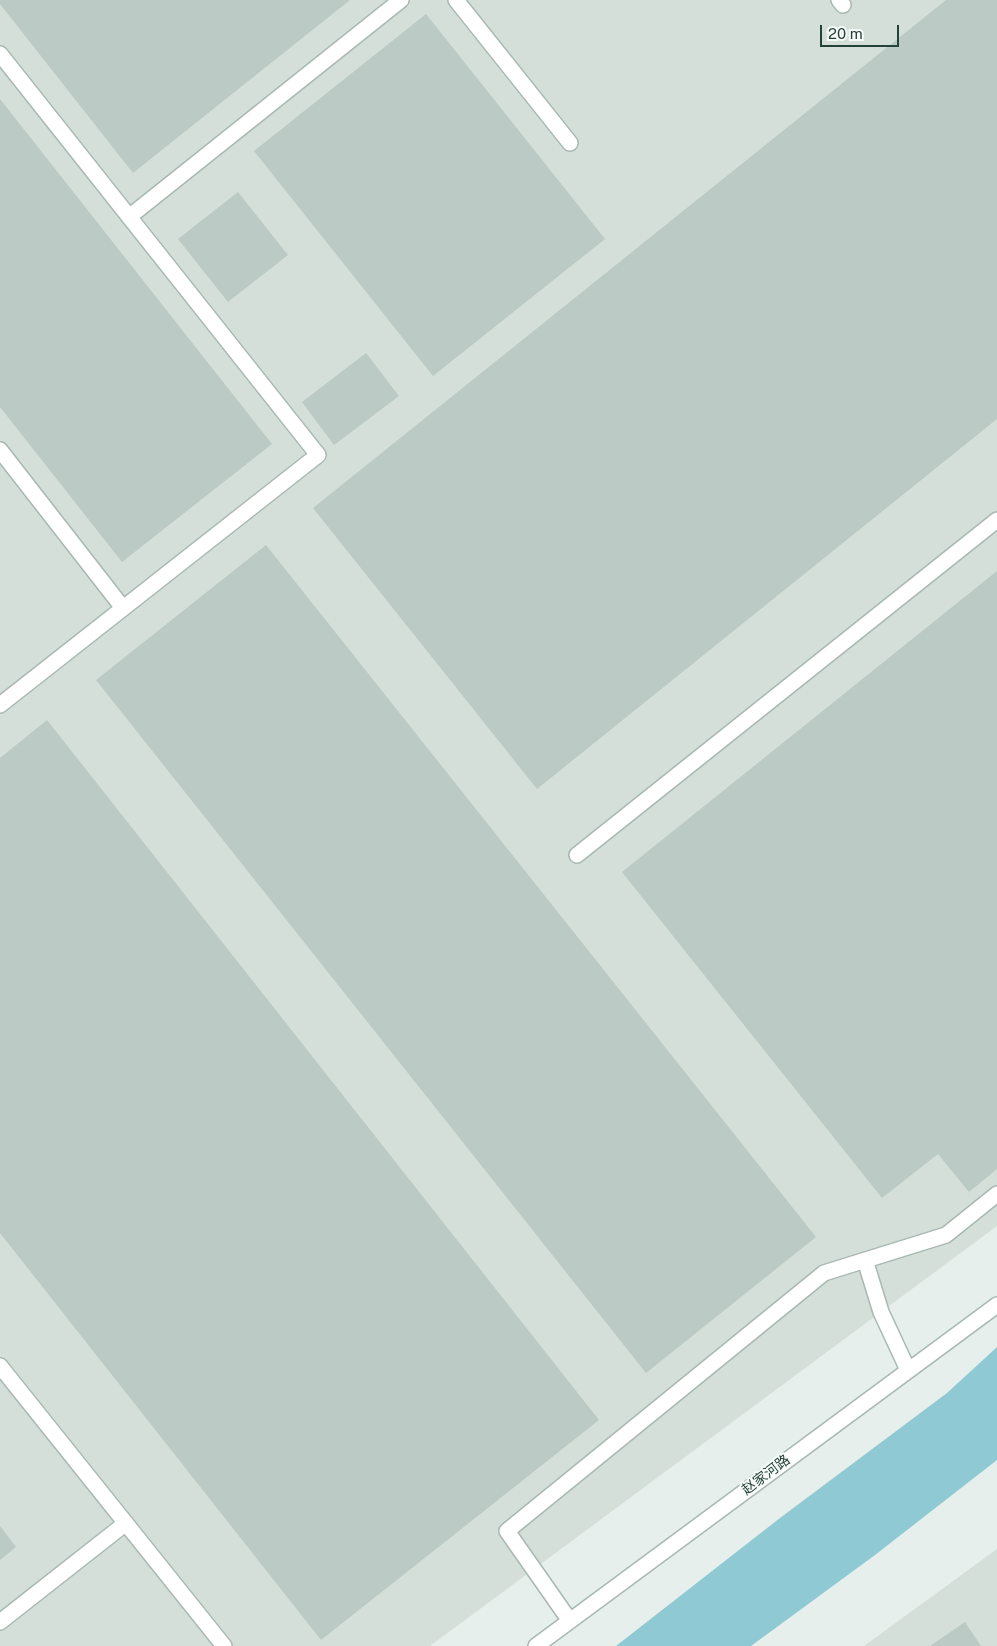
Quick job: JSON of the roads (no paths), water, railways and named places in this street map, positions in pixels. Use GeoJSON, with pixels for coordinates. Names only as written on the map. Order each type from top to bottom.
{"type":"FeatureCollection","features":[{"type":"Feature","properties":{"kind":"street"},"geometry":{"type":"LineString","coordinates":[[129,217],[401,0]]}},
{"type":"Feature","properties":{"kind":"street"},"geometry":{"type":"LineString","coordinates":[[456,0],[570,143]]}},
{"type":"Feature","properties":{"kind":"street"},"geometry":{"type":"LineString","coordinates":[[0,54],[318,455],[0,705]]}},
{"type":"Feature","properties":{"kind":"street"},"geometry":{"type":"LineString","coordinates":[[0,450],[123,608]]}},
{"type":"Feature","properties":{"kind":"street"},"geometry":{"type":"LineString","coordinates":[[577,855],[997,520]]}},
{"type":"Feature","properties":{"kind":"street"},"geometry":{"type":"LineString","coordinates":[[570,1620],[506,1531],[824,1273],[946,1235],[997,1194]]}},
{"type":"Feature","properties":{"kind":"street"},"geometry":{"type":"LineString","coordinates":[[865,1260],[881,1312],[908,1370]]}},
{"type":"Feature","properties":{"kind":"street","name":"赵家河路"},"geometry":{"type":"LineString","coordinates":[[536,1646],[997,1305]]}},
{"type":"Feature","properties":{"kind":"street"},"geometry":{"type":"LineString","coordinates":[[0,1366],[224,1646]]}},
{"type":"Feature","properties":{"kind":"street"},"geometry":{"type":"LineString","coordinates":[[0,1622],[126,1523]]}},
{"type":"Feature","properties":{"kind":"water"},"geometry":{"type":"Polygon","coordinates":[[[997,1347],[997,1460],[875,1555],[751,1646],[616,1646],[780,1518],[947,1393],[997,1347]]]}}]}
